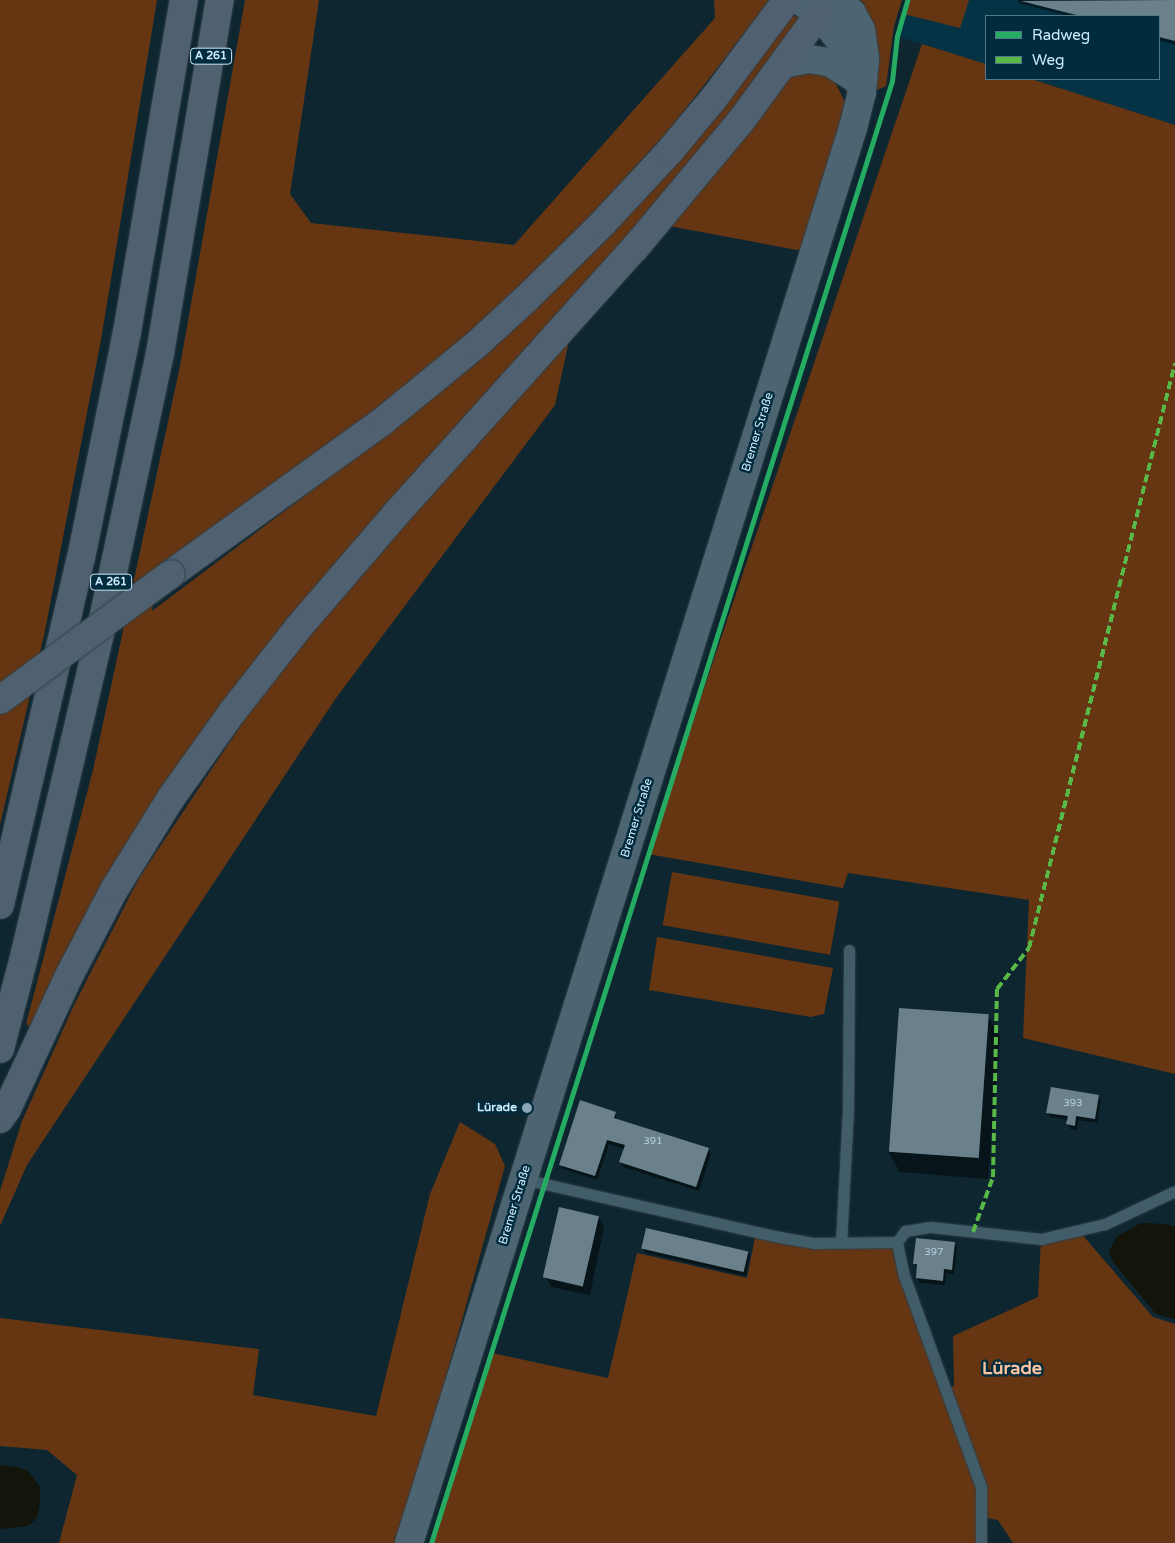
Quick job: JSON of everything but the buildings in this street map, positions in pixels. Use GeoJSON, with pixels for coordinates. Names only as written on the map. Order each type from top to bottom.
{"type":"FeatureCollection","features":[{"type":"Feature","properties":{"kind":"highway","name":"A 261"},"geometry":{"type":"LineString","coordinates":[[0,905],[79,568],[123,351],[184,0]]}},
{"type":"Feature","properties":{"kind":"highway","name":"A 261"},"geometry":{"type":"LineString","coordinates":[[0,1049],[25,953],[100,633],[160,353],[220,0]]}},
{"type":"Feature","properties":{"kind":"highway"},"geometry":{"type":"LineString","coordinates":[[0,700],[383,421],[477,344],[602,224],[669,152],[754,46],[787,0]]}},
{"type":"Feature","properties":{"kind":"highway"},"geometry":{"type":"LineString","coordinates":[[0,1119],[7,1110],[69,976],[114,890],[171,798],[233,710],[298,628],[396,514],[635,248],[741,121],[783,64],[819,5]]}},
{"type":"Feature","properties":{"kind":"main road"},"geometry":{"type":"LineString","coordinates":[[819,5],[852,62],[860,86]]}},
{"type":"Feature","properties":{"kind":"main road"},"geometry":{"type":"LineString","coordinates":[[783,64],[809,59],[829,62],[860,86]]}},
{"type":"Feature","properties":{"kind":"main road","name":"Bremer Straße"},"geometry":{"type":"LineString","coordinates":[[409,1543],[860,86]]}},
{"type":"Feature","properties":{"kind":"lane"},"geometry":{"type":"LineString","coordinates":[[841,1243],[848,1108],[849,950]]}},
{"type":"Feature","properties":{"kind":"lane"},"geometry":{"type":"LineString","coordinates":[[523,1179],[774,1236],[814,1243],[897,1242]]}},
{"type":"Feature","properties":{"kind":"lane"},"geometry":{"type":"LineString","coordinates":[[981,1543],[981,1487],[904,1276],[897,1242],[905,1231],[931,1227],[1041,1239],[1105,1224],[1175,1191]]}},
{"type":"Feature","properties":{"kind":"shaded area"},"geometry":{"type":"Polygon","coordinates":[[[0,0],[157,0],[101,340],[45,631],[0,825],[0,0]]]}},
{"type":"Feature","properties":{"kind":"shaded area"},"geometry":{"type":"Polygon","coordinates":[[[245,0],[319,0],[290,194],[311,223],[514,245],[715,18],[714,0],[770,0],[670,129],[561,248],[464,339],[368,418],[157,569],[152,611],[369,447],[784,21],[793,16],[799,17],[800,22],[709,145],[317,588],[33,1028],[26,1024],[93,770],[180,366],[245,0]]]}},
{"type":"Feature","properties":{"kind":"shaded area"},"geometry":{"type":"Polygon","coordinates":[[[860,0],[902,0],[894,26],[886,86],[877,90],[877,55],[860,6],[860,0]]]}},
{"type":"Feature","properties":{"kind":"shaded area"},"geometry":{"type":"Polygon","coordinates":[[[909,0],[1175,0],[1175,125],[1034,80],[1160,80],[1160,15],[985,15],[985,64],[897,36],[909,0]]]}},
{"type":"Feature","properties":{"kind":"shaded area"},"geometry":{"type":"Polygon","coordinates":[[[909,0],[969,0],[960,28],[904,14],[909,0]]]}},
{"type":"Feature","properties":{"kind":"shaded area"},"geometry":{"type":"Polygon","coordinates":[[[922,44],[985,64],[985,80],[1034,80],[1175,125],[1175,1074],[1023,1038],[1029,900],[848,873],[843,888],[648,854],[922,44]]]}},
{"type":"Feature","properties":{"kind":"shaded area"},"geometry":{"type":"Polygon","coordinates":[[[812,69],[833,78],[845,102],[842,126],[802,251],[669,226],[784,81],[797,71],[812,69]]]}},
{"type":"Feature","properties":{"kind":"shaded area"},"geometry":{"type":"Polygon","coordinates":[[[570,336],[555,405],[336,698],[27,1165],[0,1226],[0,1191],[22,1121],[74,1005],[139,878],[277,671],[570,336]]]}},
{"type":"Feature","properties":{"kind":"shaded area"},"geometry":{"type":"Polygon","coordinates":[[[672,872],[839,902],[830,955],[663,925],[672,872]]]}},
{"type":"Feature","properties":{"kind":"shaded area"},"geometry":{"type":"Polygon","coordinates":[[[657,937],[833,968],[824,1014],[811,1017],[649,990],[657,937]]]}},
{"type":"Feature","properties":{"kind":"shaded area"},"geometry":{"type":"Polygon","coordinates":[[[460,1122],[495,1144],[505,1166],[429,1438],[396,1543],[59,1543],[77,1475],[47,1450],[0,1446],[0,1318],[259,1349],[253,1395],[376,1416],[430,1194],[460,1122]]]}},
{"type":"Feature","properties":{"kind":"shaded area"},"geometry":{"type":"Polygon","coordinates":[[[1141,1223],[1166,1224],[1175,1227],[1175,1319],[1156,1314],[1113,1262],[1109,1251],[1117,1236],[1141,1223]]]}},
{"type":"Feature","properties":{"kind":"shaded area"},"geometry":{"type":"Polygon","coordinates":[[[1079,1231],[1153,1317],[1175,1324],[1175,1543],[1013,1543],[998,1520],[981,1517],[981,1543],[432,1543],[492,1353],[608,1378],[637,1253],[747,1278],[756,1232],[774,1236],[897,1242],[980,1503],[945,1389],[954,1386],[953,1336],[1038,1297],[1041,1239],[1079,1231]]]}},
{"type":"Feature","properties":{"kind":"shaded area"},"geometry":{"type":"Polygon","coordinates":[[[0,1465],[18,1467],[28,1471],[40,1487],[40,1503],[37,1518],[28,1526],[0,1529],[0,1465]]]}},
{"type":"Feature","properties":{"kind":"marked path"},"geometry":{"type":"LineString","coordinates":[[973,1232],[993,1177],[997,989],[1029,948],[1175,363]]}},
{"type":"Feature","properties":{"kind":"cycle path"},"geometry":{"type":"LineString","coordinates":[[431,1543],[892,81],[897,36],[907,0]]}},
{"type":"Feature","properties":{"kind":"place","name":"Lürade"},"geometry":{"type":"Point","coordinates":[527,1108]}},
{"type":"Feature","properties":{"kind":"district","name":"Lürade"},"geometry":{"type":"Point","coordinates":[1012,1368]}}]}
